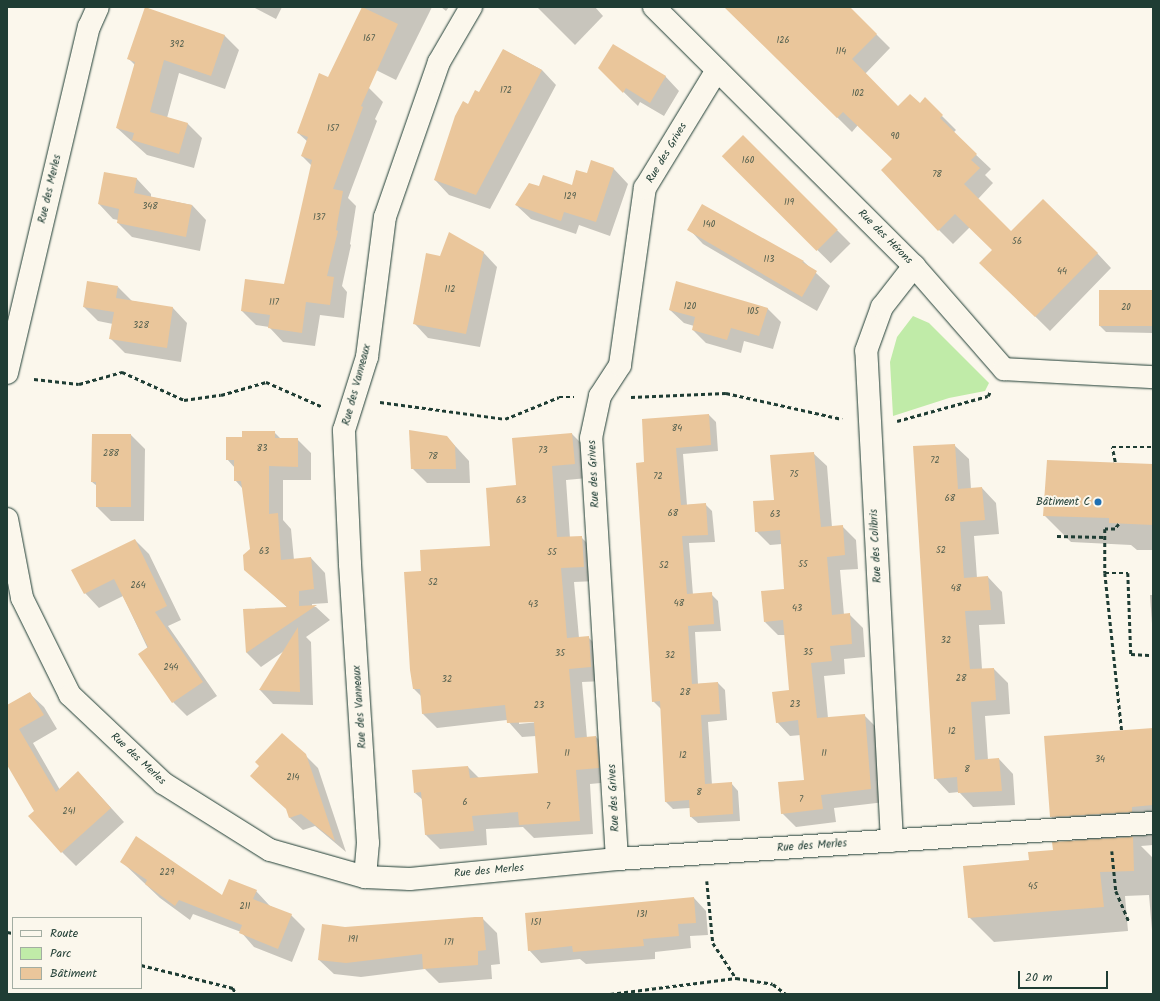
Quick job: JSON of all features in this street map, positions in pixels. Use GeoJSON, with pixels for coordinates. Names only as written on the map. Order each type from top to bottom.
{"type":"FeatureCollection","features":[{"type":"Feature","properties":{"kind":"street","name":"Rue des Merles"},"geometry":{"type":"LineString","coordinates":[[7,372],[89,27],[98,7]]}},
{"type":"Feature","properties":{"kind":"street","name":"Rue des Vanneaux"},"geometry":{"type":"LineString","coordinates":[[364,877],[368,843],[350,564],[344,430],[367,357],[385,216],[439,62],[471,7]]}},
{"type":"Feature","properties":{"kind":"street","name":"Rue des Hérons"},"geometry":{"type":"LineString","coordinates":[[654,7],[914,266],[1004,369]]}},
{"type":"Feature","properties":{"kind":"street","name":"Rue des Grives"},"geometry":{"type":"LineString","coordinates":[[617,859],[591,438],[600,396],[620,365],[645,188],[717,70]]}},
{"type":"Feature","properties":{"kind":"street","name":"Rue des Colibris"},"geometry":{"type":"LineString","coordinates":[[892,841],[866,351],[882,307],[914,266]]}},
{"type":"Feature","properties":{"kind":"street"},"geometry":{"type":"LineString","coordinates":[[1004,369],[1153,377]]}},
{"type":"Feature","properties":{"kind":"street","name":"Rue des Merles"},"geometry":{"type":"LineString","coordinates":[[7,519],[22,598],[70,695],[163,783],[270,850],[364,877],[410,879],[617,859],[1153,823]]}},
{"type":"Feature","properties":{"kind":"path"},"geometry":{"type":"LineString","coordinates":[[34,379],[79,384],[122,372],[184,400],[222,396],[266,382],[321,408],[354,402],[385,402],[505,418],[559,397],[726,393],[843,420],[870,422],[897,420],[988,396],[1004,369]]}},
{"type":"Feature","properties":{"kind":"path"},"geometry":{"type":"LineString","coordinates":[[1116,462],[1112,447],[1153,447]]}},
{"type":"Feature","properties":{"kind":"path"},"geometry":{"type":"LineString","coordinates":[[1119,524],[1115,529],[1105,529],[1105,573],[1122,731]]}},
{"type":"Feature","properties":{"kind":"path"},"geometry":{"type":"LineString","coordinates":[[1057,536],[1105,537]]}},
{"type":"Feature","properties":{"kind":"path"},"geometry":{"type":"LineString","coordinates":[[1105,573],[1128,573],[1131,654],[1153,655]]}},
{"type":"Feature","properties":{"kind":"path"},"geometry":{"type":"LineString","coordinates":[[1114,871],[1116,891],[1129,922]]}},
{"type":"Feature","properties":{"kind":"path"},"geometry":{"type":"LineString","coordinates":[[700,880],[708,881],[712,943],[736,978]]}},
{"type":"Feature","properties":{"kind":"path"},"geometry":{"type":"LineString","coordinates":[[142,965],[233,988],[236,994]]}},
{"type":"Feature","properties":{"kind":"path"},"geometry":{"type":"LineString","coordinates":[[610,994],[736,978],[773,984],[786,994]]}},
{"type":"Feature","properties":{"kind":"green space"},"geometry":{"type":"Polygon","coordinates":[[[913,316],[929,323],[989,383],[985,391],[949,398],[893,416],[890,362],[897,337],[913,316]]]}},
{"type":"Feature","properties":{"kind":"building"},"geometry":{"type":"Polygon","coordinates":[[[145,7],[225,35],[211,76],[164,60],[150,112],[188,123],[179,154],[132,140],[134,133],[116,128],[135,62],[127,59],[145,7]]]}},
{"type":"Feature","properties":{"kind":"building"},"geometry":{"type":"Polygon","coordinates":[[[362,7],[398,24],[361,106],[363,107],[333,189],[343,191],[336,230],[338,231],[327,276],[334,277],[330,305],[306,302],[302,333],[268,328],[270,315],[241,311],[245,279],[284,284],[312,160],[301,156],[308,137],[297,133],[319,73],[328,77],[362,7]]]}},
{"type":"Feature","properties":{"kind":"building"},"geometry":{"type":"Polygon","coordinates":[[[724,7],[850,7],[877,34],[852,59],[898,106],[910,94],[920,103],[925,97],[943,115],[940,118],[977,154],[971,160],[980,168],[964,184],[1011,231],[1043,199],[1098,253],[1035,317],[979,263],[992,250],[955,214],[938,231],[881,170],[892,159],[843,112],[837,118],[724,7]]]}},
{"type":"Feature","properties":{"kind":"building"},"geometry":{"type":"Polygon","coordinates":[[[613,44],[666,76],[650,103],[626,88],[623,93],[598,68],[613,44]]]}},
{"type":"Feature","properties":{"kind":"building"},"geometry":{"type":"Polygon","coordinates":[[[503,49],[542,70],[476,195],[434,180],[455,116],[463,101],[468,104],[475,90],[479,92],[503,49]]]}},
{"type":"Feature","properties":{"kind":"building"},"geometry":{"type":"Polygon","coordinates":[[[743,135],[838,230],[817,251],[722,156],[743,135]]]}},
{"type":"Feature","properties":{"kind":"building"},"geometry":{"type":"Polygon","coordinates":[[[591,160],[614,168],[596,222],[564,212],[561,221],[515,205],[529,183],[539,186],[543,175],[572,185],[576,170],[587,173],[591,160]]]}},
{"type":"Feature","properties":{"kind":"building"},"geometry":{"type":"Polygon","coordinates":[[[104,172],[137,178],[134,193],[192,205],[186,237],[117,223],[119,209],[98,204],[104,172]]]}},
{"type":"Feature","properties":{"kind":"building"},"geometry":{"type":"Polygon","coordinates":[[[702,204],[804,261],[802,262],[817,271],[802,297],[687,230],[702,204]]]}},
{"type":"Feature","properties":{"kind":"building"},"geometry":{"type":"Polygon","coordinates":[[[449,232],[484,252],[466,334],[413,324],[426,253],[440,256],[449,232]]]}},
{"type":"Feature","properties":{"kind":"building"},"geometry":{"type":"Polygon","coordinates":[[[87,281],[118,286],[116,298],[173,307],[167,348],[109,339],[114,312],[83,307],[87,281]]]}},
{"type":"Feature","properties":{"kind":"building"},"geometry":{"type":"Polygon","coordinates":[[[676,281],[768,308],[759,336],[731,328],[727,340],[692,330],[695,317],[669,310],[676,281]]]}},
{"type":"Feature","properties":{"kind":"building"},"geometry":{"type":"Polygon","coordinates":[[[1099,290],[1153,290],[1153,326],[1099,326],[1099,290]]]}},
{"type":"Feature","properties":{"kind":"building"},"geometry":{"type":"Polygon","coordinates":[[[709,414],[711,445],[676,448],[681,505],[706,503],[708,535],[682,536],[687,594],[712,592],[714,624],[688,626],[692,684],[718,682],[720,714],[701,715],[705,784],[732,782],[733,814],[690,817],[689,800],[665,802],[660,701],[652,702],[636,463],[644,462],[642,419],[709,414]]]}},
{"type":"Feature","properties":{"kind":"building"},"geometry":{"type":"Polygon","coordinates":[[[409,430],[447,436],[455,446],[456,469],[411,469],[409,430]]]}},
{"type":"Feature","properties":{"kind":"building"},"geometry":{"type":"Polygon","coordinates":[[[242,431],[275,431],[275,438],[298,438],[298,467],[269,466],[269,514],[278,513],[281,560],[311,557],[314,589],[299,591],[299,606],[317,605],[246,653],[243,609],[287,607],[244,570],[243,555],[250,549],[241,481],[234,481],[234,460],[226,460],[226,437],[242,437],[242,431]]]}},
{"type":"Feature","properties":{"kind":"building"},"geometry":{"type":"Polygon","coordinates":[[[572,433],[575,464],[552,466],[557,537],[582,536],[584,567],[561,568],[567,638],[589,636],[591,667],[569,669],[575,738],[596,736],[599,766],[599,768],[576,770],[580,821],[519,825],[518,812],[472,816],[474,831],[425,835],[421,792],[414,793],[412,770],[468,766],[470,778],[538,773],[534,722],[507,723],[505,705],[422,714],[420,689],[413,689],[410,670],[404,572],[421,571],[420,550],[490,546],[486,488],[516,485],[512,438],[572,433]]]}},
{"type":"Feature","properties":{"kind":"building"},"geometry":{"type":"Polygon","coordinates":[[[92,434],[131,434],[131,507],[96,507],[96,482],[91,482],[92,434]]]}},
{"type":"Feature","properties":{"kind":"building"},"geometry":{"type":"Polygon","coordinates":[[[955,444],[958,489],[982,487],[985,520],[960,522],[964,578],[988,576],[991,610],[965,611],[970,669],[994,668],[996,700],[971,702],[975,760],[999,758],[1002,791],[958,793],[957,777],[934,779],[913,446],[955,444]]]}},
{"type":"Feature","properties":{"kind":"building"},"geometry":{"type":"Polygon","coordinates":[[[814,452],[821,527],[843,525],[845,555],[827,557],[832,615],[850,613],[852,644],[830,646],[832,661],[811,663],[817,718],[865,714],[871,789],[821,795],[823,809],[781,814],[778,782],[804,780],[798,720],[776,723],[772,692],[789,690],[783,620],[764,622],[761,591],[784,589],[780,530],[755,532],[753,501],[774,500],[770,455],[814,452]]]}},
{"type":"Feature","properties":{"kind":"building","name":"Bâtiment C"},"geometry":{"type":"Polygon","coordinates":[[[1047,460],[1153,464],[1153,525],[1109,523],[1109,518],[1043,516],[1047,460]]]}},
{"type":"Feature","properties":{"kind":"building"},"geometry":{"type":"Polygon","coordinates":[[[135,539],[167,606],[155,612],[203,682],[172,703],[138,654],[148,647],[114,579],[84,594],[71,570],[135,539]]]}},
{"type":"Feature","properties":{"kind":"building"},"geometry":{"type":"Polygon","coordinates":[[[298,627],[300,692],[259,690],[298,627]]]}},
{"type":"Feature","properties":{"kind":"building"},"geometry":{"type":"Polygon","coordinates":[[[30,692],[44,715],[19,729],[56,792],[78,771],[111,808],[61,853],[28,816],[34,811],[7,765],[7,705],[30,692]]]}},
{"type":"Feature","properties":{"kind":"building"},"geometry":{"type":"Polygon","coordinates":[[[1153,728],[1153,805],[1132,807],[1132,812],[1050,817],[1044,736],[1153,728]]]}},
{"type":"Feature","properties":{"kind":"building"},"geometry":{"type":"Polygon","coordinates":[[[282,733],[306,754],[335,841],[301,814],[289,818],[286,809],[250,776],[259,766],[255,762],[282,733]]]}},
{"type":"Feature","properties":{"kind":"building"},"geometry":{"type":"Polygon","coordinates":[[[136,836],[222,895],[229,879],[257,890],[253,899],[292,914],[278,949],[239,933],[242,925],[179,900],[175,906],[145,884],[147,880],[120,862],[136,836]]]}},
{"type":"Feature","properties":{"kind":"building"},"geometry":{"type":"Polygon","coordinates":[[[1133,837],[1134,871],[1100,872],[1104,907],[968,918],[963,866],[1029,860],[1028,852],[1053,850],[1052,842],[1133,837]]]}},
{"type":"Feature","properties":{"kind":"building"},"geometry":{"type":"Polygon","coordinates":[[[694,897],[696,923],[678,924],[679,936],[643,939],[644,946],[573,952],[572,946],[528,951],[525,913],[694,897]]]}},
{"type":"Feature","properties":{"kind":"building"},"geometry":{"type":"Polygon","coordinates":[[[483,917],[486,950],[478,951],[478,965],[423,969],[422,954],[346,963],[318,960],[322,924],[345,927],[483,917]]]}},
{"type":"Feature","properties":{"kind":"place","name":"Bâtiment C"},"geometry":{"type":"Point","coordinates":[1098,502]}}]}
